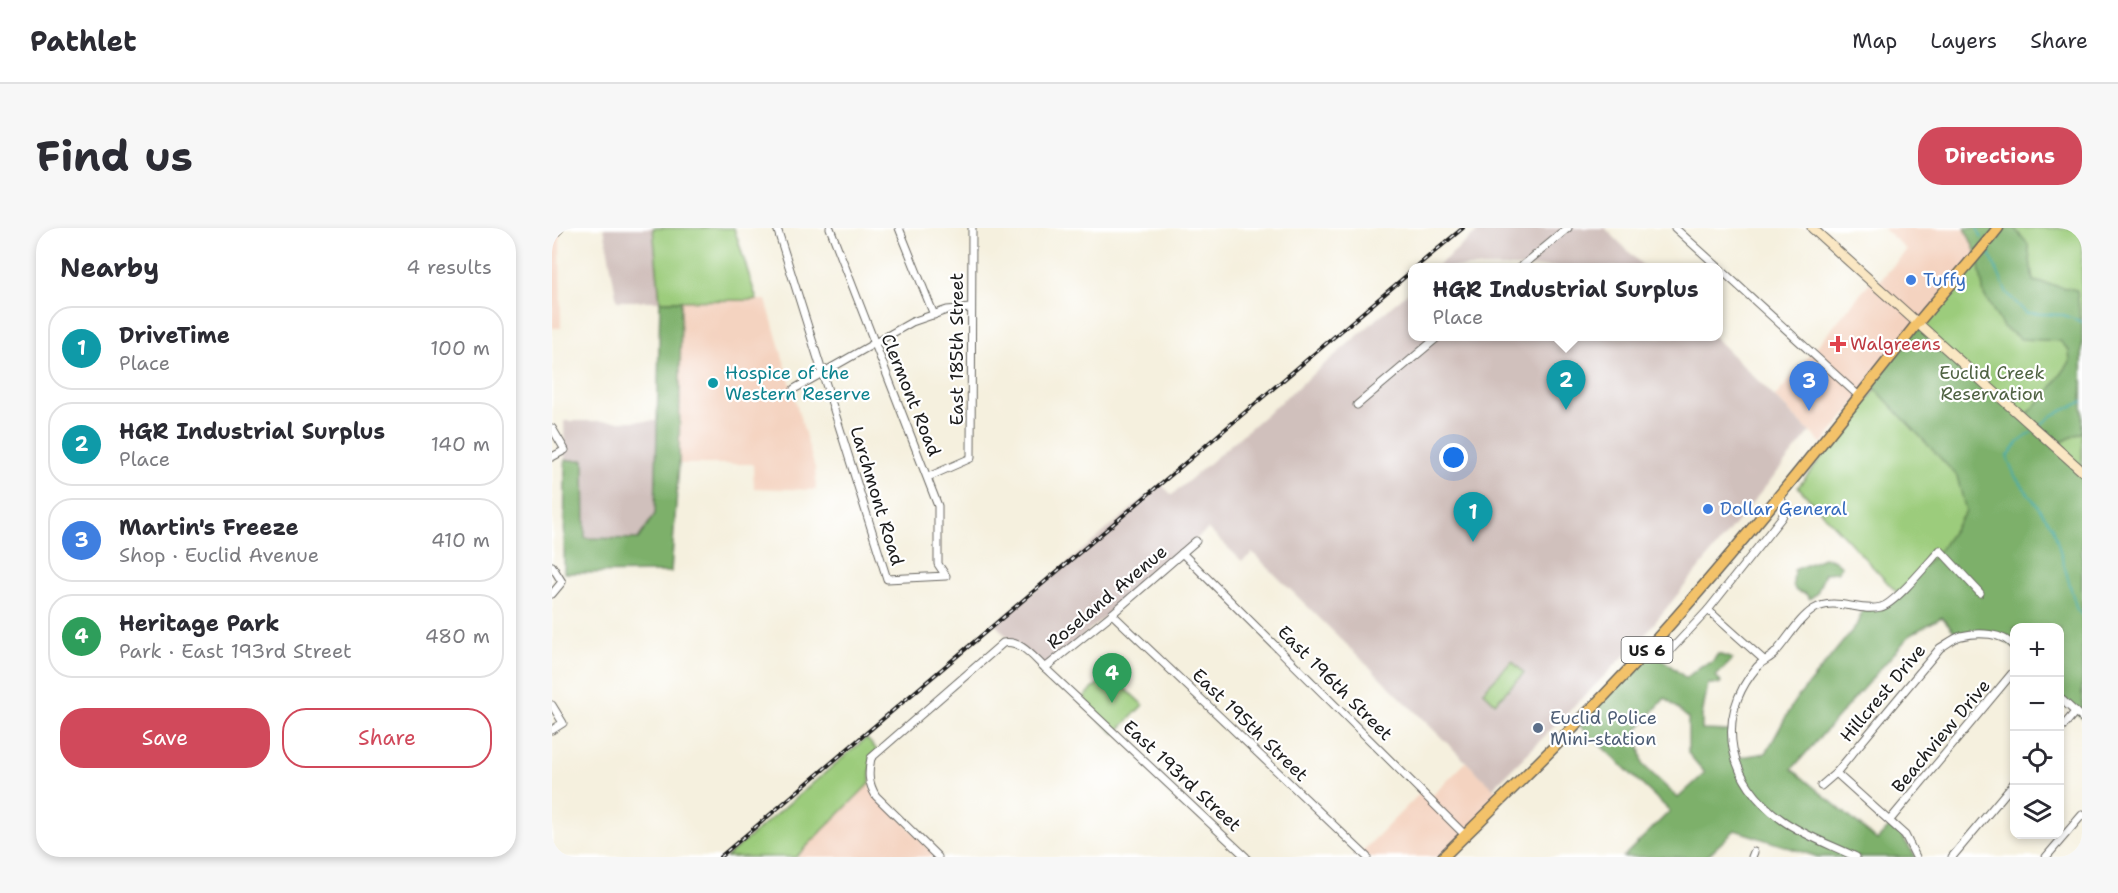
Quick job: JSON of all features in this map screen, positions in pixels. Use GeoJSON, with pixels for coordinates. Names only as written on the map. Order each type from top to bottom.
{"type":"FeatureCollection","features":[{"type":"Feature","properties":{"kind":"main road","name":"US 6"},"geometry":{"type":"LineString","coordinates":[[1443,857],[1597,704],[1648,648],[1780,495],[1918,323],[1998,229]]}},
{"type":"Feature","properties":{"kind":"street"},"geometry":{"type":"LineString","coordinates":[[552,235],[559,228]]}},
{"type":"Feature","properties":{"kind":"street","name":"Larchmont Road"},"geometry":{"type":"LineString","coordinates":[[777,228],[887,579],[945,576]]}},
{"type":"Feature","properties":{"kind":"street","name":"Clermont Road"},"geometry":{"type":"LineString","coordinates":[[830,228],[938,506],[938,564],[945,576]]}},
{"type":"Feature","properties":{"kind":"street"},"geometry":{"type":"LineString","coordinates":[[899,228],[934,315]]}},
{"type":"Feature","properties":{"kind":"street","name":"East 185th Street"},"geometry":{"type":"LineString","coordinates":[[927,477],[971,458],[972,228]]}},
{"type":"Feature","properties":{"kind":"street"},"geometry":{"type":"LineString","coordinates":[[1526,263],[1568,228]]}},
{"type":"Feature","properties":{"kind":"street"},"geometry":{"type":"LineString","coordinates":[[1675,228],[1714,263]]}},
{"type":"Feature","properties":{"kind":"street"},"geometry":{"type":"LineString","coordinates":[[1812,228],[2082,471]]}},
{"type":"Feature","properties":{"kind":"street"},"geometry":{"type":"LineString","coordinates":[[1723,272],[1860,397]]}},
{"type":"Feature","properties":{"kind":"street"},"geometry":{"type":"LineString","coordinates":[[794,389],[912,322],[946,310],[971,308]]}},
{"type":"Feature","properties":{"kind":"street"},"geometry":{"type":"LineString","coordinates":[[1357,405],[1433,341]]}},
{"type":"Feature","properties":{"kind":"street"},"geometry":{"type":"LineString","coordinates":[[552,428],[565,450],[552,457]]}},
{"type":"Feature","properties":{"kind":"street"},"geometry":{"type":"LineString","coordinates":[[1648,648],[1661,654],[1667,654],[1708,610],[1782,517],[1785,510],[1780,495]]}},
{"type":"Feature","properties":{"kind":"street","name":"Roseland Avenue"},"geometry":{"type":"LineString","coordinates":[[938,857],[876,796],[871,788],[868,775],[871,758],[1003,643],[1011,641],[1017,643],[1045,668],[1196,541]]}},
{"type":"Feature","properties":{"kind":"street"},"geometry":{"type":"LineString","coordinates":[[1856,857],[1782,820],[1757,798],[1738,768],[1732,745],[1731,730],[1735,704],[1749,678],[1764,660],[1774,654],[1806,615],[1830,603],[1873,608],[1886,605],[1940,550],[1980,593]]}},
{"type":"Feature","properties":{"kind":"street","name":"East 196th Street"},"geometry":{"type":"LineString","coordinates":[[1182,553],[1466,835]]}},
{"type":"Feature","properties":{"kind":"street"},"geometry":{"type":"LineString","coordinates":[[552,566],[562,582],[552,594]]}},
{"type":"Feature","properties":{"kind":"street"},"geometry":{"type":"LineString","coordinates":[[1708,610],[1764,660]]}},
{"type":"Feature","properties":{"kind":"street","name":"East 195th Street"},"geometry":{"type":"LineString","coordinates":[[1112,614],[1367,857]]}},
{"type":"Feature","properties":{"kind":"street","name":"Hillcrest Drive"},"geometry":{"type":"LineString","coordinates":[[1821,786],[1836,773],[1940,648],[1959,637],[1982,633],[1997,635],[2010,643]]}},
{"type":"Feature","properties":{"kind":"street","name":"East 193rd Street"},"geometry":{"type":"LineString","coordinates":[[1045,668],[1246,857]]}},
{"type":"Feature","properties":{"kind":"street","name":"Beachview Drive"},"geometry":{"type":"LineString","coordinates":[[1890,820],[2010,676]]}},
{"type":"Feature","properties":{"kind":"street"},"geometry":{"type":"LineString","coordinates":[[2064,702],[2082,718]]}},
{"type":"Feature","properties":{"kind":"street"},"geometry":{"type":"LineString","coordinates":[[552,705],[563,723],[552,730]]}},
{"type":"Feature","properties":{"kind":"street"},"geometry":{"type":"LineString","coordinates":[[2064,725],[2075,712]]}},
{"type":"Feature","properties":{"kind":"street"},"geometry":{"type":"LineString","coordinates":[[1836,773],[1905,835],[1916,857]]}},
{"type":"Feature","properties":{"kind":"street"},"geometry":{"type":"LineString","coordinates":[[1952,857],[2012,785]]}},
{"type":"Feature","properties":{"kind":"street"},"geometry":{"type":"LineString","coordinates":[[2046,857],[2082,815]]}},
{"type":"Feature","properties":{"kind":"shaded area"},"geometry":{"type":"Polygon","coordinates":[[[560,228],[561,328],[552,328],[552,235],[560,228]]]}},
{"type":"Feature","properties":{"kind":"shaded area"},"geometry":{"type":"Polygon","coordinates":[[[604,228],[653,228],[660,301],[617,301],[604,228]]]}},
{"type":"Feature","properties":{"kind":"shaded area"},"geometry":{"type":"Polygon","coordinates":[[[1482,228],[1605,228],[1640,263],[1441,263],[1482,228]]]}},
{"type":"Feature","properties":{"kind":"shaded area"},"geometry":{"type":"Polygon","coordinates":[[[1883,228],[1965,228],[1977,255],[1822,444],[1775,397],[1871,281],[1876,285],[1907,250],[1883,228]]]}},
{"type":"Feature","properties":{"kind":"shaded area"},"geometry":{"type":"Polygon","coordinates":[[[1408,292],[1408,341],[1718,341],[1810,432],[1643,637],[1493,788],[1253,553],[1242,561],[1208,529],[1045,668],[1011,641],[995,624],[1161,484],[1172,495],[1408,292]]]}},
{"type":"Feature","properties":{"kind":"shaded area"},"geometry":{"type":"Polygon","coordinates":[[[766,300],[815,468],[816,490],[754,488],[753,464],[679,464],[681,301],[766,300]]]}},
{"type":"Feature","properties":{"kind":"shaded area"},"geometry":{"type":"Polygon","coordinates":[[[564,421],[658,421],[655,514],[638,539],[585,538],[584,460],[565,460],[564,421]]]}},
{"type":"Feature","properties":{"kind":"shaded area"},"geometry":{"type":"Polygon","coordinates":[[[1466,762],[1503,797],[1443,857],[1357,857],[1422,791],[1430,798],[1466,762]]]}},
{"type":"Feature","properties":{"kind":"shaded area"},"geometry":{"type":"Polygon","coordinates":[[[870,783],[871,788],[938,857],[796,857],[870,783]]]}},
{"type":"Feature","properties":{"kind":"green space"},"geometry":{"type":"Polygon","coordinates":[[[653,228],[734,228],[757,300],[660,301],[653,228]]]}},
{"type":"Feature","properties":{"kind":"green space"},"geometry":{"type":"Polygon","coordinates":[[[1965,228],[2014,228],[2028,244],[2033,281],[2077,290],[2080,321],[2082,322],[2082,432],[2054,446],[2082,471],[2082,718],[2064,702],[2064,623],[2010,623],[2010,644],[1997,635],[1959,637],[1942,617],[1911,634],[1792,769],[1877,840],[1893,823],[1916,857],[1818,857],[1735,830],[1706,857],[1623,857],[1670,811],[1577,723],[1648,648],[1686,678],[1701,666],[1712,662],[1718,654],[1733,659],[1716,676],[1721,682],[1719,684],[1708,684],[1702,716],[1702,730],[1731,731],[1735,758],[1766,753],[1794,702],[1859,622],[1863,606],[1886,605],[1940,550],[1966,511],[1957,476],[1871,384],[1918,323],[2023,419],[2050,390],[2070,362],[2069,350],[2060,341],[2021,339],[2003,327],[1984,295],[1977,255],[1965,228]],[[1665,698],[1637,730],[1643,765],[1678,798],[1705,773],[1688,753],[1688,718],[1665,698]]]}},
{"type":"Feature","properties":{"kind":"green space","name":"Euclid Creek Reservation"},"geometry":{"type":"Polygon","coordinates":[[[2011,228],[2082,228],[2082,714],[2064,644],[2064,623],[2010,623],[1947,544],[1900,596],[1798,487],[1876,389],[1871,383],[1977,255],[2011,228]]]}},
{"type":"Feature","properties":{"kind":"green space"},"geometry":{"type":"Polygon","coordinates":[[[660,301],[681,301],[679,464],[671,572],[564,573],[565,460],[584,460],[585,538],[638,539],[655,514],[660,301]]]}},
{"type":"Feature","properties":{"kind":"green space"},"geometry":{"type":"Polygon","coordinates":[[[1823,558],[1833,559],[1842,566],[1837,572],[1825,573],[1817,593],[1810,599],[1806,594],[1796,591],[1793,585],[1794,570],[1823,558]]]}},
{"type":"Feature","properties":{"kind":"green space"},"geometry":{"type":"Polygon","coordinates":[[[1512,661],[1524,673],[1495,703],[1483,691],[1512,661]]]}},
{"type":"Feature","properties":{"kind":"green space"},"geometry":{"type":"Polygon","coordinates":[[[1109,673],[1143,705],[1115,734],[1080,701],[1109,673]]]}},
{"type":"Feature","properties":{"kind":"green space"},"geometry":{"type":"Polygon","coordinates":[[[866,738],[878,751],[871,758],[870,783],[796,857],[726,857],[866,738]]]}},
{"type":"Feature","properties":{"kind":"waterway"},"geometry":{"type":"LineString","coordinates":[[1977,228],[1982,238]]}},
{"type":"Feature","properties":{"kind":"waterway"},"geometry":{"type":"LineString","coordinates":[[1987,248],[2007,293],[2026,313],[2064,315],[2082,322]]}},
{"type":"Feature","properties":{"kind":"waterway"},"geometry":{"type":"LineString","coordinates":[[2038,427],[2053,415],[2082,402]]}},
{"type":"Feature","properties":{"kind":"waterway"},"geometry":{"type":"LineString","coordinates":[[2032,432],[2019,442],[2007,457],[2015,476],[2053,527],[2077,610],[2082,615]]}},
{"type":"Feature","properties":{"kind":"railway"},"geometry":{"type":"LineString","coordinates":[[1421,263],[1463,228]]}},
{"type":"Feature","properties":{"kind":"railway"},"geometry":{"type":"LineString","coordinates":[[720,857],[1408,274]]}},
{"type":"Feature","properties":{"kind":"place","name":"Tuffy"},"geometry":{"type":"Point","coordinates":[1911,280]}},
{"type":"Feature","properties":{"kind":"place","name":"Walgreens"},"geometry":{"type":"Point","coordinates":[1838,344]}},
{"type":"Feature","properties":{"kind":"place","name":"Hospice of the Western Reserve"},"geometry":{"type":"Point","coordinates":[713,383]}},
{"type":"Feature","properties":{"kind":"place","name":"HGR Industrial Surplus"},"geometry":{"type":"Point","coordinates":[1566,410]}},
{"type":"Feature","properties":{"kind":"place","name":"Martin's Freeze"},"geometry":{"type":"Point","coordinates":[1809,411]}},
{"type":"Feature","properties":{"kind":"place","name":"Dollar General"},"geometry":{"type":"Point","coordinates":[1708,509]}},
{"type":"Feature","properties":{"kind":"place","name":"DriveTime"},"geometry":{"type":"Point","coordinates":[1473,542]}},
{"type":"Feature","properties":{"kind":"place","name":"Heritage Park"},"geometry":{"type":"Point","coordinates":[1112,703]}},
{"type":"Feature","properties":{"kind":"place","name":"Euclid Police Mini-station"},"geometry":{"type":"Point","coordinates":[1538,728]}}]}
